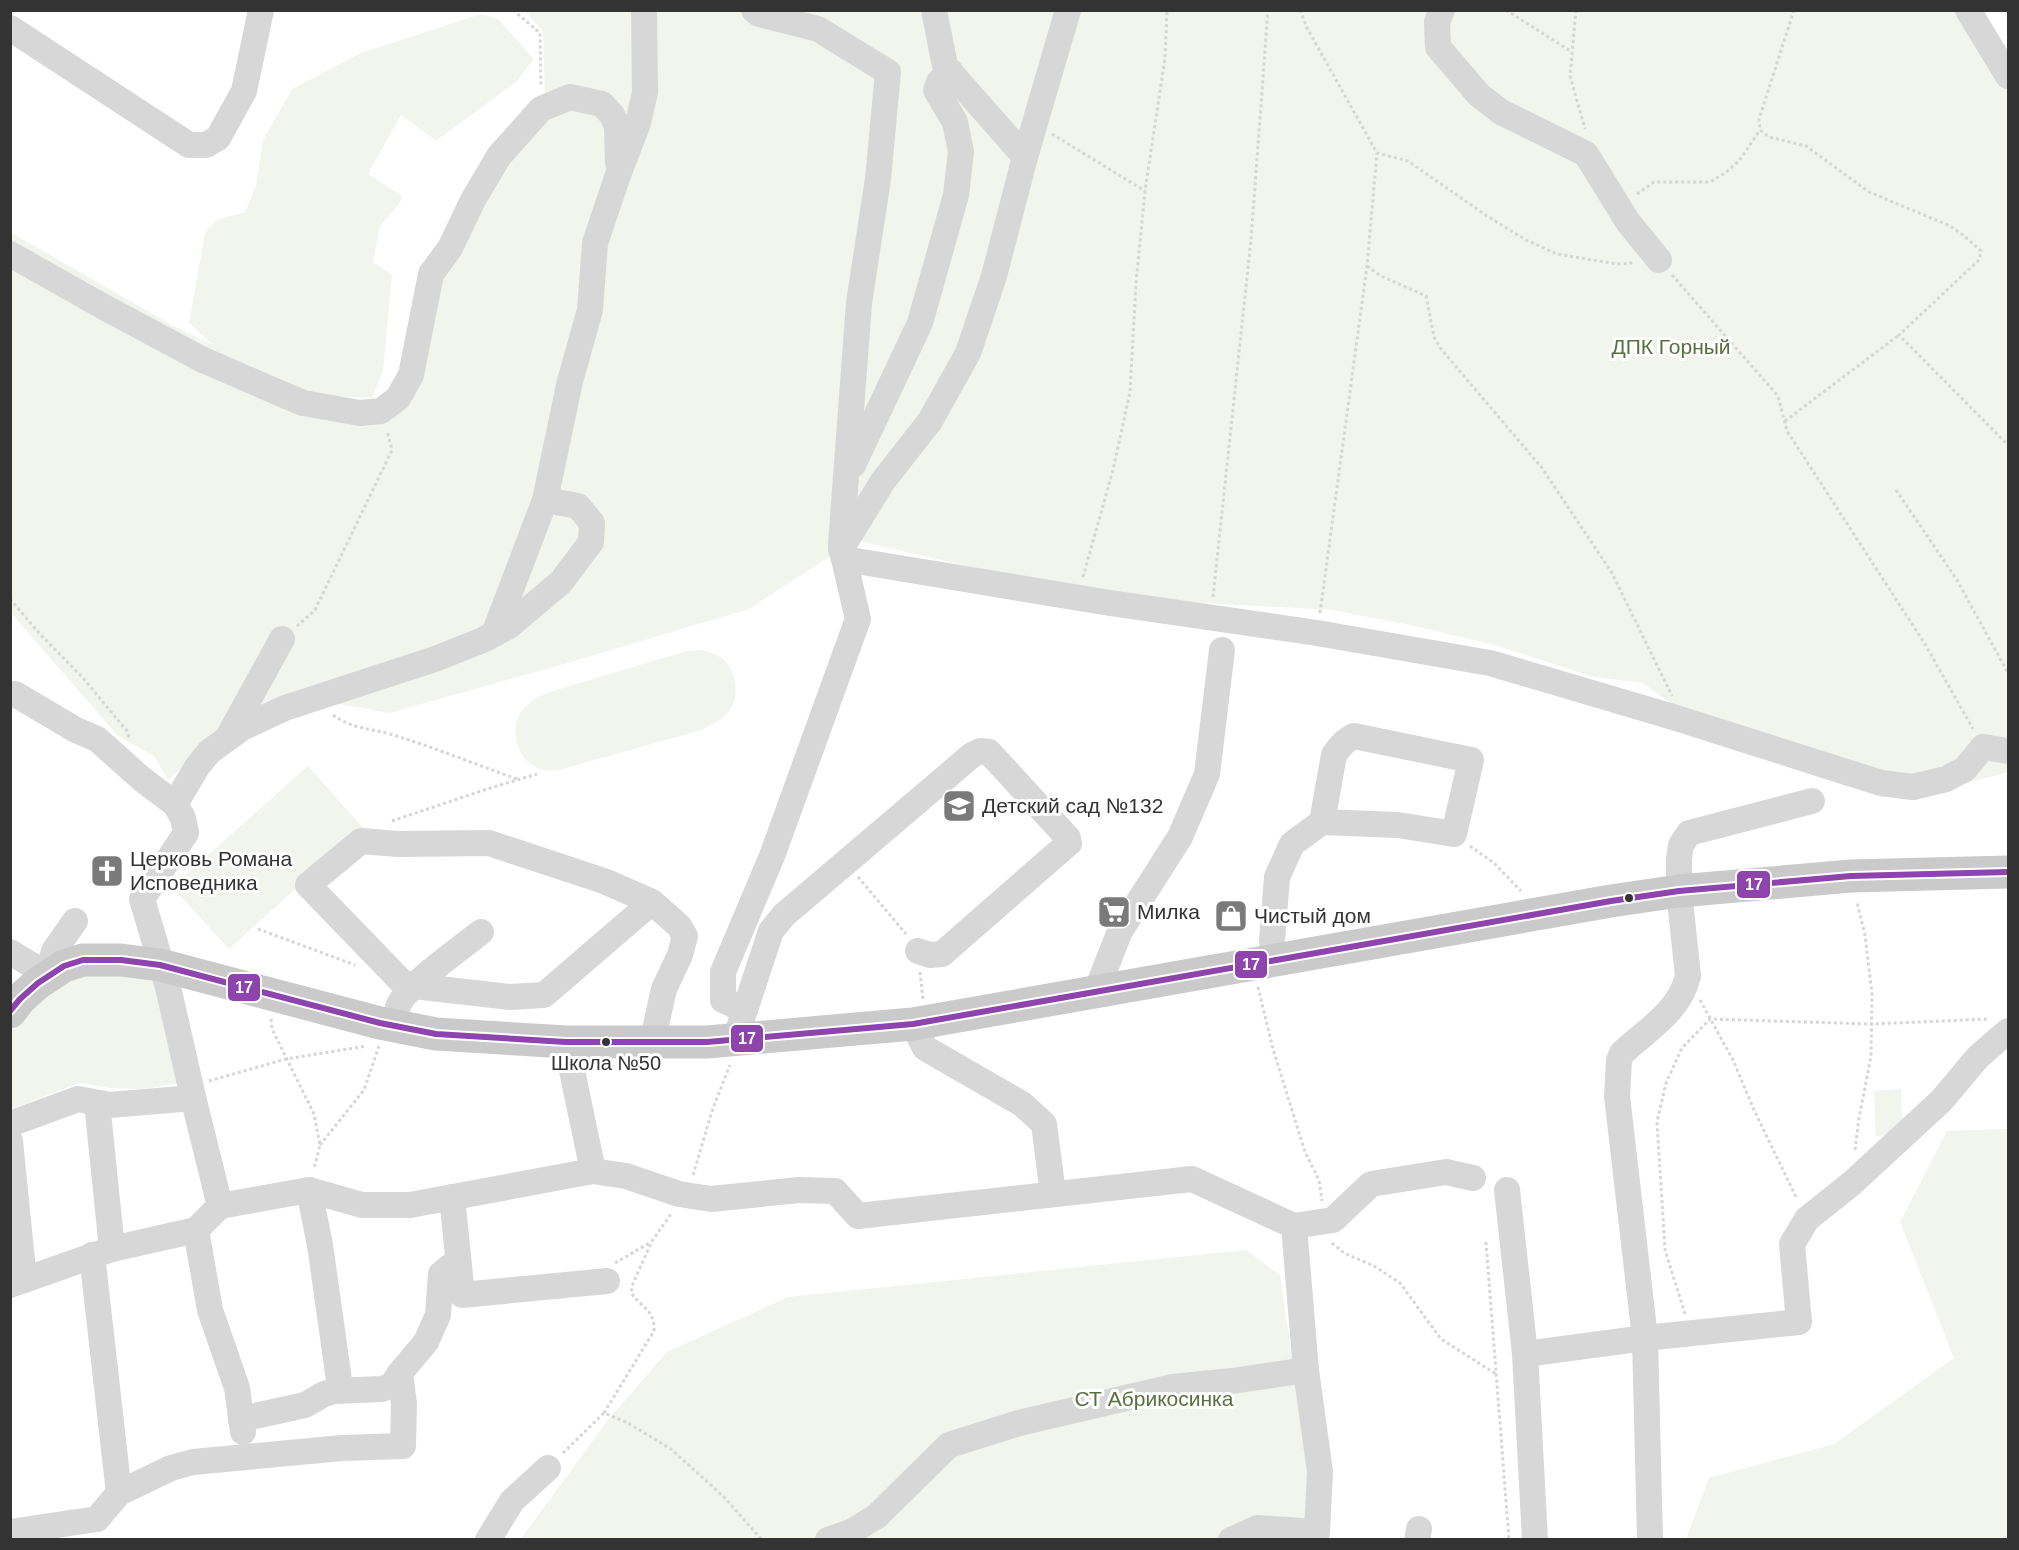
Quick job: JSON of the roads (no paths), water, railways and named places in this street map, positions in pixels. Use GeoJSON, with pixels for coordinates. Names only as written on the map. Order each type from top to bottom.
{"type":"FeatureCollection","features":[{"type":"Feature","properties":{"kind":"main road"},"geometry":{"type":"LineString","coordinates":[[10,1012],[20,999],[30,963],[64,966],[83,960],[127,961],[160,965],[380,1023],[436,1034],[566,1042],[652,1043],[737,1038],[918,1012],[1096,992],[1265,969],[1600,903],[1679,891],[1851,876],[2008,872]]}},
{"type":"Feature","properties":{"kind":"street"},"geometry":{"type":"LineString","coordinates":[[10,28],[189,145],[206,146],[218,138],[244,91],[261,10]]}},
{"type":"Feature","properties":{"kind":"street"},"geometry":{"type":"LineString","coordinates":[[494,634],[545,500],[570,381],[590,310],[595,243],[638,123],[645,92],[644,10]]}},
{"type":"Feature","properties":{"kind":"street"},"geometry":{"type":"LineString","coordinates":[[737,1038],[723,1000],[723,972],[772,856],[858,619],[843,554],[846,481],[859,303],[878,179],[888,72],[818,29],[784,16],[759,14],[754,10]]}},
{"type":"Feature","properties":{"kind":"street"},"geometry":{"type":"LineString","coordinates":[[934,10],[945,66],[1025,157]]}},
{"type":"Feature","properties":{"kind":"street"},"geometry":{"type":"LineString","coordinates":[[843,554],[883,481],[930,422],[968,353],[994,276],[1034,123],[1068,10]]}},
{"type":"Feature","properties":{"kind":"street"},"geometry":{"type":"LineString","coordinates":[[1442,10],[1437,22],[1437,47],[1479,95],[1501,112],[1586,154],[1628,222],[1659,260]]}},
{"type":"Feature","properties":{"kind":"street"},"geometry":{"type":"LineString","coordinates":[[1968,10],[2008,76]]}},
{"type":"Feature","properties":{"kind":"street"},"geometry":{"type":"LineString","coordinates":[[846,481],[920,323],[956,195],[961,152],[955,122],[936,90],[939,82],[950,71]]}},
{"type":"Feature","properties":{"kind":"street"},"geometry":{"type":"LineString","coordinates":[[10,254],[201,359],[277,392],[303,403],[360,413],[381,411],[398,398],[411,375],[431,274],[450,249],[473,200],[499,156],[542,109],[570,98],[602,104],[618,126],[618,175]]}},
{"type":"Feature","properties":{"kind":"street"},"geometry":{"type":"LineString","coordinates":[[175,804],[197,767],[209,753],[242,728],[276,712],[435,659],[494,634],[515,621],[561,582],[591,542],[592,523],[578,506],[545,500]]}},
{"type":"Feature","properties":{"kind":"street"},"geometry":{"type":"LineString","coordinates":[[843,554],[1078,597],[1317,633],[1490,663],[1673,717],[1881,783],[1913,787],[1946,779],[1965,769],[1983,747],[2008,752]]}},
{"type":"Feature","properties":{"kind":"street"},"geometry":{"type":"LineString","coordinates":[[228,737],[282,639]]}},
{"type":"Feature","properties":{"kind":"street"},"geometry":{"type":"LineString","coordinates":[[1096,992],[1120,931],[1180,837],[1207,774],[1222,650]]}},
{"type":"Feature","properties":{"kind":"street"},"geometry":{"type":"LineString","coordinates":[[15,694],[76,730],[98,739],[143,780],[175,804],[183,818],[186,833],[142,899],[168,987],[220,1206]]}},
{"type":"Feature","properties":{"kind":"street"},"geometry":{"type":"LineString","coordinates":[[1265,969],[1272,941],[1276,877],[1292,844],[1322,822],[1398,825],[1454,834],[1471,760],[1354,736],[1339,747],[1334,755],[1322,822]]}},
{"type":"Feature","properties":{"kind":"street"},"geometry":{"type":"LineString","coordinates":[[737,1038],[771,931],[784,915],[954,769],[972,755],[981,751],[989,752],[1068,838],[1069,843],[942,954],[930,955],[918,951]]}},
{"type":"Feature","properties":{"kind":"street"},"geometry":{"type":"LineString","coordinates":[[1650,1539],[1645,1338],[1617,1096],[1619,1060],[1622,1053],[1667,1013],[1685,989],[1688,976],[1679,891],[1679,859],[1681,845],[1689,833],[1812,801]]}},
{"type":"Feature","properties":{"kind":"street"},"geometry":{"type":"LineString","coordinates":[[652,902],[544,995],[510,997],[414,986],[402,982],[309,885],[361,841],[398,844],[489,843],[604,881],[652,902],[679,926],[684,936],[680,955],[664,989],[652,1043]]}},
{"type":"Feature","properties":{"kind":"street"},"geometry":{"type":"LineString","coordinates":[[30,963],[75,921]]}},
{"type":"Feature","properties":{"kind":"street"},"geometry":{"type":"LineString","coordinates":[[398,1007],[414,986],[481,932]]}},
{"type":"Feature","properties":{"kind":"street"},"geometry":{"type":"LineString","coordinates":[[918,1012],[925,1048],[1022,1104],[1044,1124],[1053,1194]]}},
{"type":"Feature","properties":{"kind":"street"},"geometry":{"type":"LineString","coordinates":[[1525,1354],[1645,1338],[1799,1322],[1792,1244],[1807,1220],[1851,1184],[1941,1101],[2003,1025]]}},
{"type":"Feature","properties":{"kind":"street"},"geometry":{"type":"LineString","coordinates":[[566,1042],[593,1171]]}},
{"type":"Feature","properties":{"kind":"street"},"geometry":{"type":"LineString","coordinates":[[10,1124],[78,1099],[110,1105],[192,1093]]}},
{"type":"Feature","properties":{"kind":"street"},"geometry":{"type":"LineString","coordinates":[[97,1103],[102,1252],[119,1493]]}},
{"type":"Feature","properties":{"kind":"street"},"geometry":{"type":"LineString","coordinates":[[10,1141],[17,1283],[102,1252],[196,1230],[220,1206],[309,1190],[362,1204],[410,1205],[593,1171],[626,1176],[687,1195],[711,1199],[798,1190],[835,1191],[858,1216],[1192,1179],[1294,1226],[1333,1220],[1371,1184],[1446,1172],[1473,1178]]}},
{"type":"Feature","properties":{"kind":"street"},"geometry":{"type":"LineString","coordinates":[[309,1190],[320,1245],[339,1380]]}},
{"type":"Feature","properties":{"kind":"street"},"geometry":{"type":"LineString","coordinates":[[1507,1190],[1525,1354],[1535,1539]]}},
{"type":"Feature","properties":{"kind":"street"},"geometry":{"type":"LineString","coordinates":[[452,1197],[462,1295],[607,1281]]}},
{"type":"Feature","properties":{"kind":"street"},"geometry":{"type":"LineString","coordinates":[[1232,1539],[1258,1528],[1316,1536],[1320,1472],[1306,1370],[1294,1226]]}},
{"type":"Feature","properties":{"kind":"street"},"geometry":{"type":"LineString","coordinates":[[196,1230],[210,1310],[237,1388],[242,1426],[305,1406],[324,1394],[335,1391],[382,1389],[392,1385],[426,1342],[438,1315],[441,1274],[458,1260]]}},
{"type":"Feature","properties":{"kind":"street"},"geometry":{"type":"LineString","coordinates":[[828,1539],[851,1532],[877,1516],[949,1445],[1018,1423],[1173,1387],[1306,1370]]}},
{"type":"Feature","properties":{"kind":"street"},"geometry":{"type":"LineString","coordinates":[[10,1532],[97,1519],[119,1493],[171,1468],[193,1462],[342,1448],[403,1446],[404,1404],[400,1373]]}},
{"type":"Feature","properties":{"kind":"street"},"geometry":{"type":"LineString","coordinates":[[488,1539],[512,1501],[548,1468]]}},
{"type":"Feature","properties":{"kind":"place","name":"Детский сад №132"},"geometry":{"type":"Point","coordinates":[959,806]}},
{"type":"Feature","properties":{"kind":"place","name":"Церковь Романа Исповедника"},"geometry":{"type":"Point","coordinates":[107,871]}},
{"type":"Feature","properties":{"kind":"place","name":"Милка"},"geometry":{"type":"Point","coordinates":[1114,912]}},
{"type":"Feature","properties":{"kind":"place","name":"Чистый дом"},"geometry":{"type":"Point","coordinates":[1231,916]}},
{"type":"Feature","properties":{"kind":"place","name":"Школа №50"},"geometry":{"type":"Point","coordinates":[606,1042]}},
{"type":"Feature","properties":{"kind":"park label","name":"ДПК Горный"},"geometry":{"type":"Point","coordinates":[1671,347]}},
{"type":"Feature","properties":{"kind":"park label","name":"СТ Абрикосинка"},"geometry":{"type":"Point","coordinates":[1154,1399]}}]}
